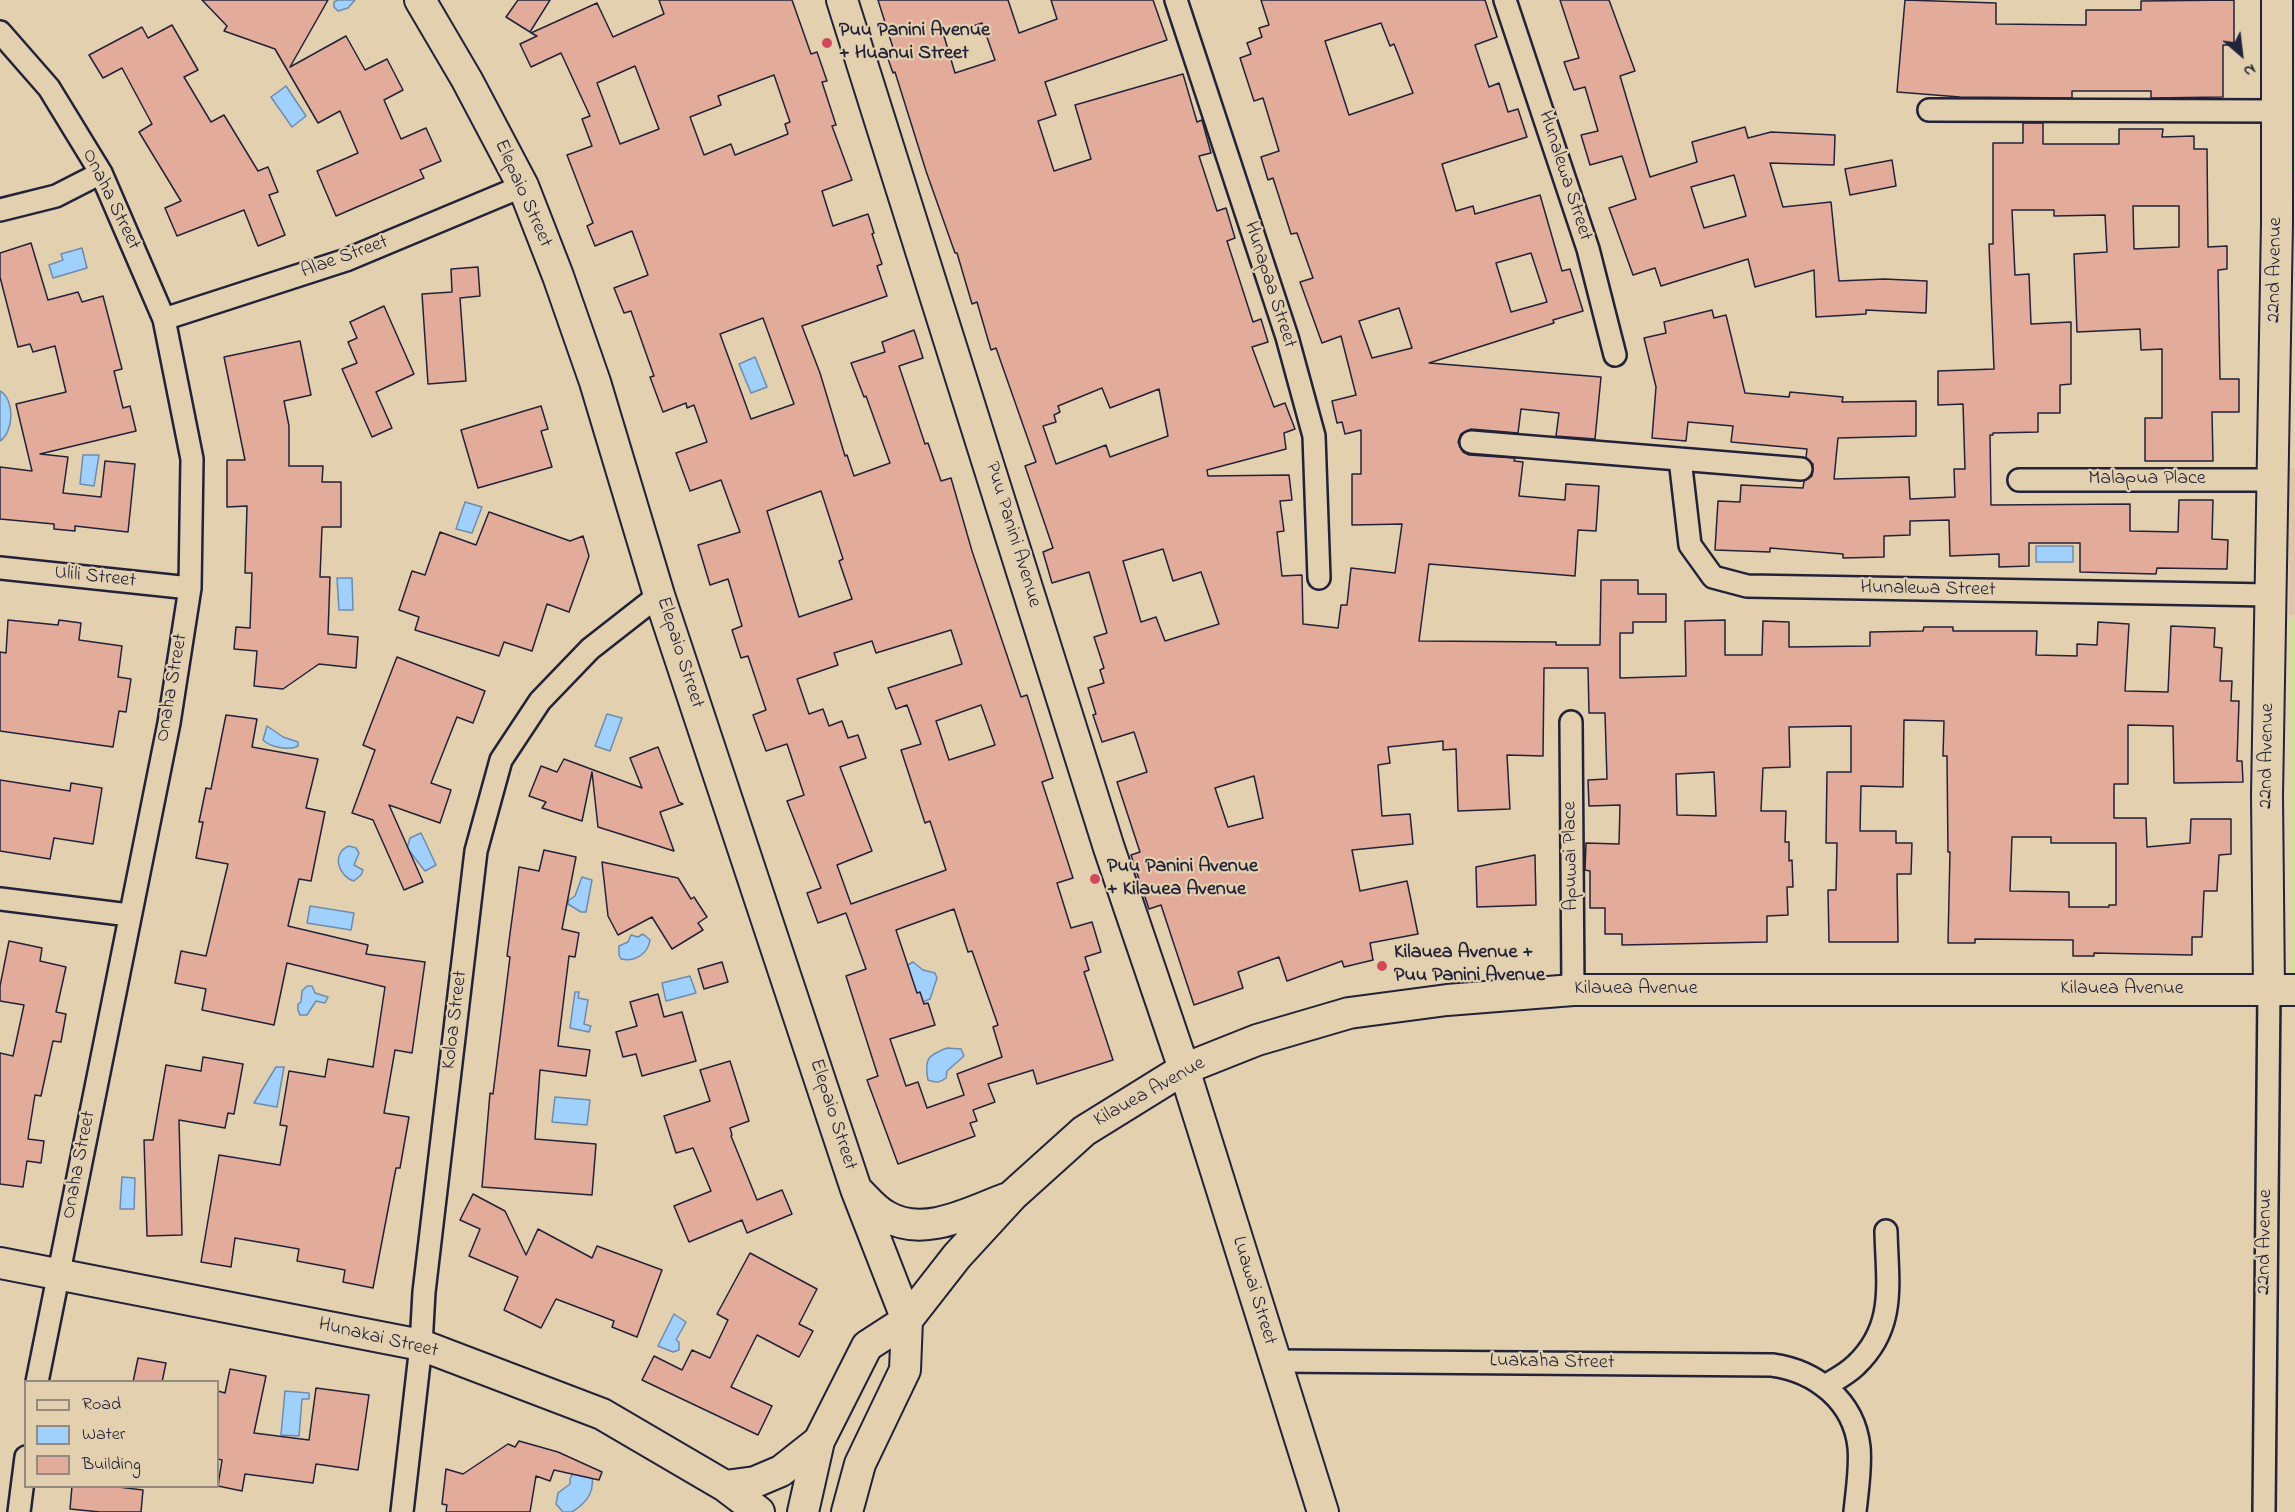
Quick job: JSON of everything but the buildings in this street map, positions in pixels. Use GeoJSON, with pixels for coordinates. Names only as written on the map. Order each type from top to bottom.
{"type":"FeatureCollection","features":[{"type":"Feature","properties":{"kind":"street","name":"Elepaio Street"},"geometry":{"type":"LineString","coordinates":[[420,0],[467,80],[523,186],[558,276],[595,382],[659,596],[856,1189],[907,1320]]}},
{"type":"Feature","properties":{"kind":"street","name":"Puu Panini Avenue"},"geometry":{"type":"LineString","coordinates":[[842,0],[1110,848],[1184,1070]]}},
{"type":"Feature","properties":{"kind":"street","name":"Hunapaa Street"},"geometry":{"type":"LineString","coordinates":[[1176,0],[1287,337],[1314,436],[1319,578]]}},
{"type":"Feature","properties":{"kind":"street","name":"Hunalewa Street"},"geometry":{"type":"LineString","coordinates":[[1504,0],[1588,249],[1615,355]]}},
{"type":"Feature","properties":{"kind":"street","name":"22nd Avenue"},"geometry":{"type":"LineString","coordinates":[[2264,1512],[2282,990],[2267,795],[2274,480],[2277,0]]}},
{"type":"Feature","properties":{"kind":"street","name":"Onaha Street"},"geometry":{"type":"LineString","coordinates":[[0,32],[49,88],[101,173],[164,319],[192,459],[190,588],[169,723],[37,1380]]}},
{"type":"Feature","properties":{"kind":"street"},"geometry":{"type":"LineString","coordinates":[[1929,110],[2277,111]]}},
{"type":"Feature","properties":{"kind":"street"},"geometry":{"type":"LineString","coordinates":[[0,210],[56,196],[101,173]]}},
{"type":"Feature","properties":{"kind":"street","name":"Alae Street"},"geometry":{"type":"LineString","coordinates":[[164,319],[346,260],[523,186]]}},
{"type":"Feature","properties":{"kind":"street"},"geometry":{"type":"LineString","coordinates":[[1471,442],[1801,469]]}},
{"type":"Feature","properties":{"kind":"street","name":"Hunalewa Street"},"geometry":{"type":"LineString","coordinates":[[1680,459],[1690,545],[1713,577],[1747,585],[2270,595]]}},
{"type":"Feature","properties":{"kind":"street","name":"Malapua Place"},"geometry":{"type":"LineString","coordinates":[[2019,480],[2274,480]]}},
{"type":"Feature","properties":{"kind":"street","name":"Ulili Street"},"geometry":{"type":"LineString","coordinates":[[0,568],[190,588]]}},
{"type":"Feature","properties":{"kind":"street","name":"Koloa Street"},"geometry":{"type":"LineString","coordinates":[[402,1512],[421,1345],[424,1292],[476,851],[501,760],[540,701],[590,648],[659,596]]}},
{"type":"Feature","properties":{"kind":"street","name":"Apuwai Place"},"geometry":{"type":"LineString","coordinates":[[1571,722],[1573,990]]}},
{"type":"Feature","properties":{"kind":"street"},"geometry":{"type":"LineString","coordinates":[[0,899],[129,915]]}},
{"type":"Feature","properties":{"kind":"street","name":"Kilauea Avenue"},"geometry":{"type":"LineString","coordinates":[[803,1512],[819,1441],[867,1346],[907,1320],[957,1256],[1013,1195],[1084,1131],[1184,1070],[1257,1041],[1349,1013],[1447,1000],[1573,990],[2282,990]]}},
{"type":"Feature","properties":{"kind":"street","name":"Luawai Street"},"geometry":{"type":"LineString","coordinates":[[1184,1070],[1323,1512]]}},
{"type":"Feature","properties":{"kind":"street"},"geometry":{"type":"LineString","coordinates":[[856,1189],[885,1216],[906,1225],[936,1224],[1013,1195]]}},
{"type":"Feature","properties":{"kind":"street"},"geometry":{"type":"LineString","coordinates":[[1825,1386],[1855,1367],[1880,1335],[1888,1299],[1886,1231]]}},
{"type":"Feature","properties":{"kind":"street","name":"Hunakai Street"},"geometry":{"type":"LineString","coordinates":[[0,1263],[421,1345],[602,1414],[725,1486],[759,1512]]}},
{"type":"Feature","properties":{"kind":"street"},"geometry":{"type":"LineString","coordinates":[[847,1512],[860,1464],[905,1370],[907,1320]]}},
{"type":"Feature","properties":{"kind":"street","name":"Luakaha Street"},"geometry":{"type":"LineString","coordinates":[[1275,1361],[1772,1365],[1800,1371],[1825,1386],[1845,1407],[1856,1433],[1859,1462],[1855,1512]]}},
{"type":"Feature","properties":{"kind":"street"},"geometry":{"type":"LineString","coordinates":[[725,1486],[755,1482],[781,1471],[819,1441]]}},
{"type":"Feature","properties":{"kind":"street"},"geometry":{"type":"LineString","coordinates":[[19,1512],[24,1473]]}},
{"type":"Feature","properties":{"kind":"shaded area"},"geometry":{"type":"Polygon","coordinates":[[[2288,468],[2295,468],[2295,615],[2289,615],[2288,468]]]}},
{"type":"Feature","properties":{"kind":"green space"},"geometry":{"type":"Polygon","coordinates":[[[2294,0],[2295,172],[2292,172],[2294,0]]]}},
{"type":"Feature","properties":{"kind":"green space"},"geometry":{"type":"Polygon","coordinates":[[[2290,620],[2295,620],[2295,977],[2291,977],[2290,620]]]}},
{"type":"Feature","properties":{"kind":"water"},"geometry":{"type":"Polygon","coordinates":[[[355,0],[348,8],[338,11],[334,7],[334,2],[355,0]]]}},
{"type":"Feature","properties":{"kind":"water"},"geometry":{"type":"Polygon","coordinates":[[[286,86],[306,116],[292,127],[271,97],[286,86]]]}},
{"type":"Feature","properties":{"kind":"water"},"geometry":{"type":"Polygon","coordinates":[[[82,248],[87,268],[53,278],[49,265],[63,260],[61,254],[82,248]]]}},
{"type":"Feature","properties":{"kind":"water"},"geometry":{"type":"Polygon","coordinates":[[[755,357],[767,387],[751,393],[739,364],[755,357]]]}},
{"type":"Feature","properties":{"kind":"water"},"geometry":{"type":"Polygon","coordinates":[[[0,391],[8,401],[11,416],[8,431],[0,441],[0,391]]]}},
{"type":"Feature","properties":{"kind":"water"},"geometry":{"type":"Polygon","coordinates":[[[83,455],[99,455],[94,486],[80,484],[83,455]]]}},
{"type":"Feature","properties":{"kind":"water"},"geometry":{"type":"Polygon","coordinates":[[[465,502],[482,507],[472,533],[456,529],[465,502]]]}},
{"type":"Feature","properties":{"kind":"water"},"geometry":{"type":"Polygon","coordinates":[[[2036,546],[2073,546],[2073,562],[2036,562],[2036,546]]]}},
{"type":"Feature","properties":{"kind":"water"},"geometry":{"type":"Polygon","coordinates":[[[337,578],[352,578],[353,610],[339,610],[337,578]]]}},
{"type":"Feature","properties":{"kind":"water"},"geometry":{"type":"Polygon","coordinates":[[[607,714],[622,718],[610,751],[595,746],[607,714]]]}},
{"type":"Feature","properties":{"kind":"water"},"geometry":{"type":"Polygon","coordinates":[[[267,726],[283,737],[298,742],[298,746],[285,748],[266,742],[263,740],[267,726]]]}},
{"type":"Feature","properties":{"kind":"water"},"geometry":{"type":"Polygon","coordinates":[[[421,833],[436,865],[425,871],[407,848],[410,838],[421,833]]]}},
{"type":"Feature","properties":{"kind":"water"},"geometry":{"type":"Polygon","coordinates":[[[349,846],[356,848],[359,853],[354,865],[363,870],[354,881],[341,870],[338,859],[343,849],[349,846]]]}},
{"type":"Feature","properties":{"kind":"water"},"geometry":{"type":"Polygon","coordinates":[[[582,877],[592,880],[586,912],[581,912],[568,904],[569,900],[575,896],[582,877]]]}},
{"type":"Feature","properties":{"kind":"water"},"geometry":{"type":"Polygon","coordinates":[[[310,906],[354,913],[351,930],[307,923],[310,906]]]}},
{"type":"Feature","properties":{"kind":"water"},"geometry":{"type":"Polygon","coordinates":[[[643,934],[650,940],[644,953],[636,958],[621,959],[619,946],[628,942],[631,935],[638,937],[643,934]]]}},
{"type":"Feature","properties":{"kind":"water"},"geometry":{"type":"Polygon","coordinates":[[[913,962],[923,970],[935,973],[937,978],[930,999],[923,1002],[913,991],[909,980],[908,965],[913,962]]]}},
{"type":"Feature","properties":{"kind":"water"},"geometry":{"type":"Polygon","coordinates":[[[690,976],[696,993],[666,1001],[662,983],[690,976]]]}},
{"type":"Feature","properties":{"kind":"water"},"geometry":{"type":"Polygon","coordinates":[[[307,986],[312,986],[315,993],[328,997],[325,1003],[316,1001],[307,1015],[300,1015],[298,1004],[301,1002],[302,991],[307,986]]]}},
{"type":"Feature","properties":{"kind":"water"},"geometry":{"type":"Polygon","coordinates":[[[575,992],[579,992],[578,998],[588,1000],[584,1024],[591,1026],[589,1032],[570,1028],[575,992]]]}},
{"type":"Feature","properties":{"kind":"water"},"geometry":{"type":"Polygon","coordinates":[[[947,1048],[961,1049],[964,1056],[947,1071],[944,1080],[933,1082],[928,1080],[927,1062],[935,1053],[947,1048]]]}},
{"type":"Feature","properties":{"kind":"water"},"geometry":{"type":"Polygon","coordinates":[[[276,1067],[284,1067],[277,1107],[254,1103],[276,1067]]]}},
{"type":"Feature","properties":{"kind":"water"},"geometry":{"type":"Polygon","coordinates":[[[555,1097],[590,1100],[587,1125],[552,1122],[555,1097]]]}},
{"type":"Feature","properties":{"kind":"water"},"geometry":{"type":"Polygon","coordinates":[[[122,1177],[135,1178],[134,1209],[120,1209],[122,1177]]]}},
{"type":"Feature","properties":{"kind":"water"},"geometry":{"type":"Polygon","coordinates":[[[674,1314],[686,1322],[676,1340],[679,1342],[679,1350],[673,1352],[658,1346],[674,1314]]]}},
{"type":"Feature","properties":{"kind":"water"},"geometry":{"type":"Polygon","coordinates":[[[285,1391],[309,1393],[309,1399],[302,1399],[299,1436],[281,1435],[285,1391]]]}},
{"type":"Feature","properties":{"kind":"water"},"geometry":{"type":"Polygon","coordinates":[[[591,1472],[591,1490],[586,1500],[572,1512],[563,1512],[556,1504],[558,1493],[570,1484],[573,1473],[591,1472]]]}},
{"type":"Feature","properties":{"kind":"place","name":"Puu Panini Avenue + Huanui Street"},"geometry":{"type":"Point","coordinates":[827,43]}},
{"type":"Feature","properties":{"kind":"place","name":"Puu Panini Avenue + Kilauea Avenue"},"geometry":{"type":"Point","coordinates":[1095,879]}},
{"type":"Feature","properties":{"kind":"place","name":"Kilauea Avenue + Puu Panini Avenue"},"geometry":{"type":"Point","coordinates":[1382,966]}}]}
